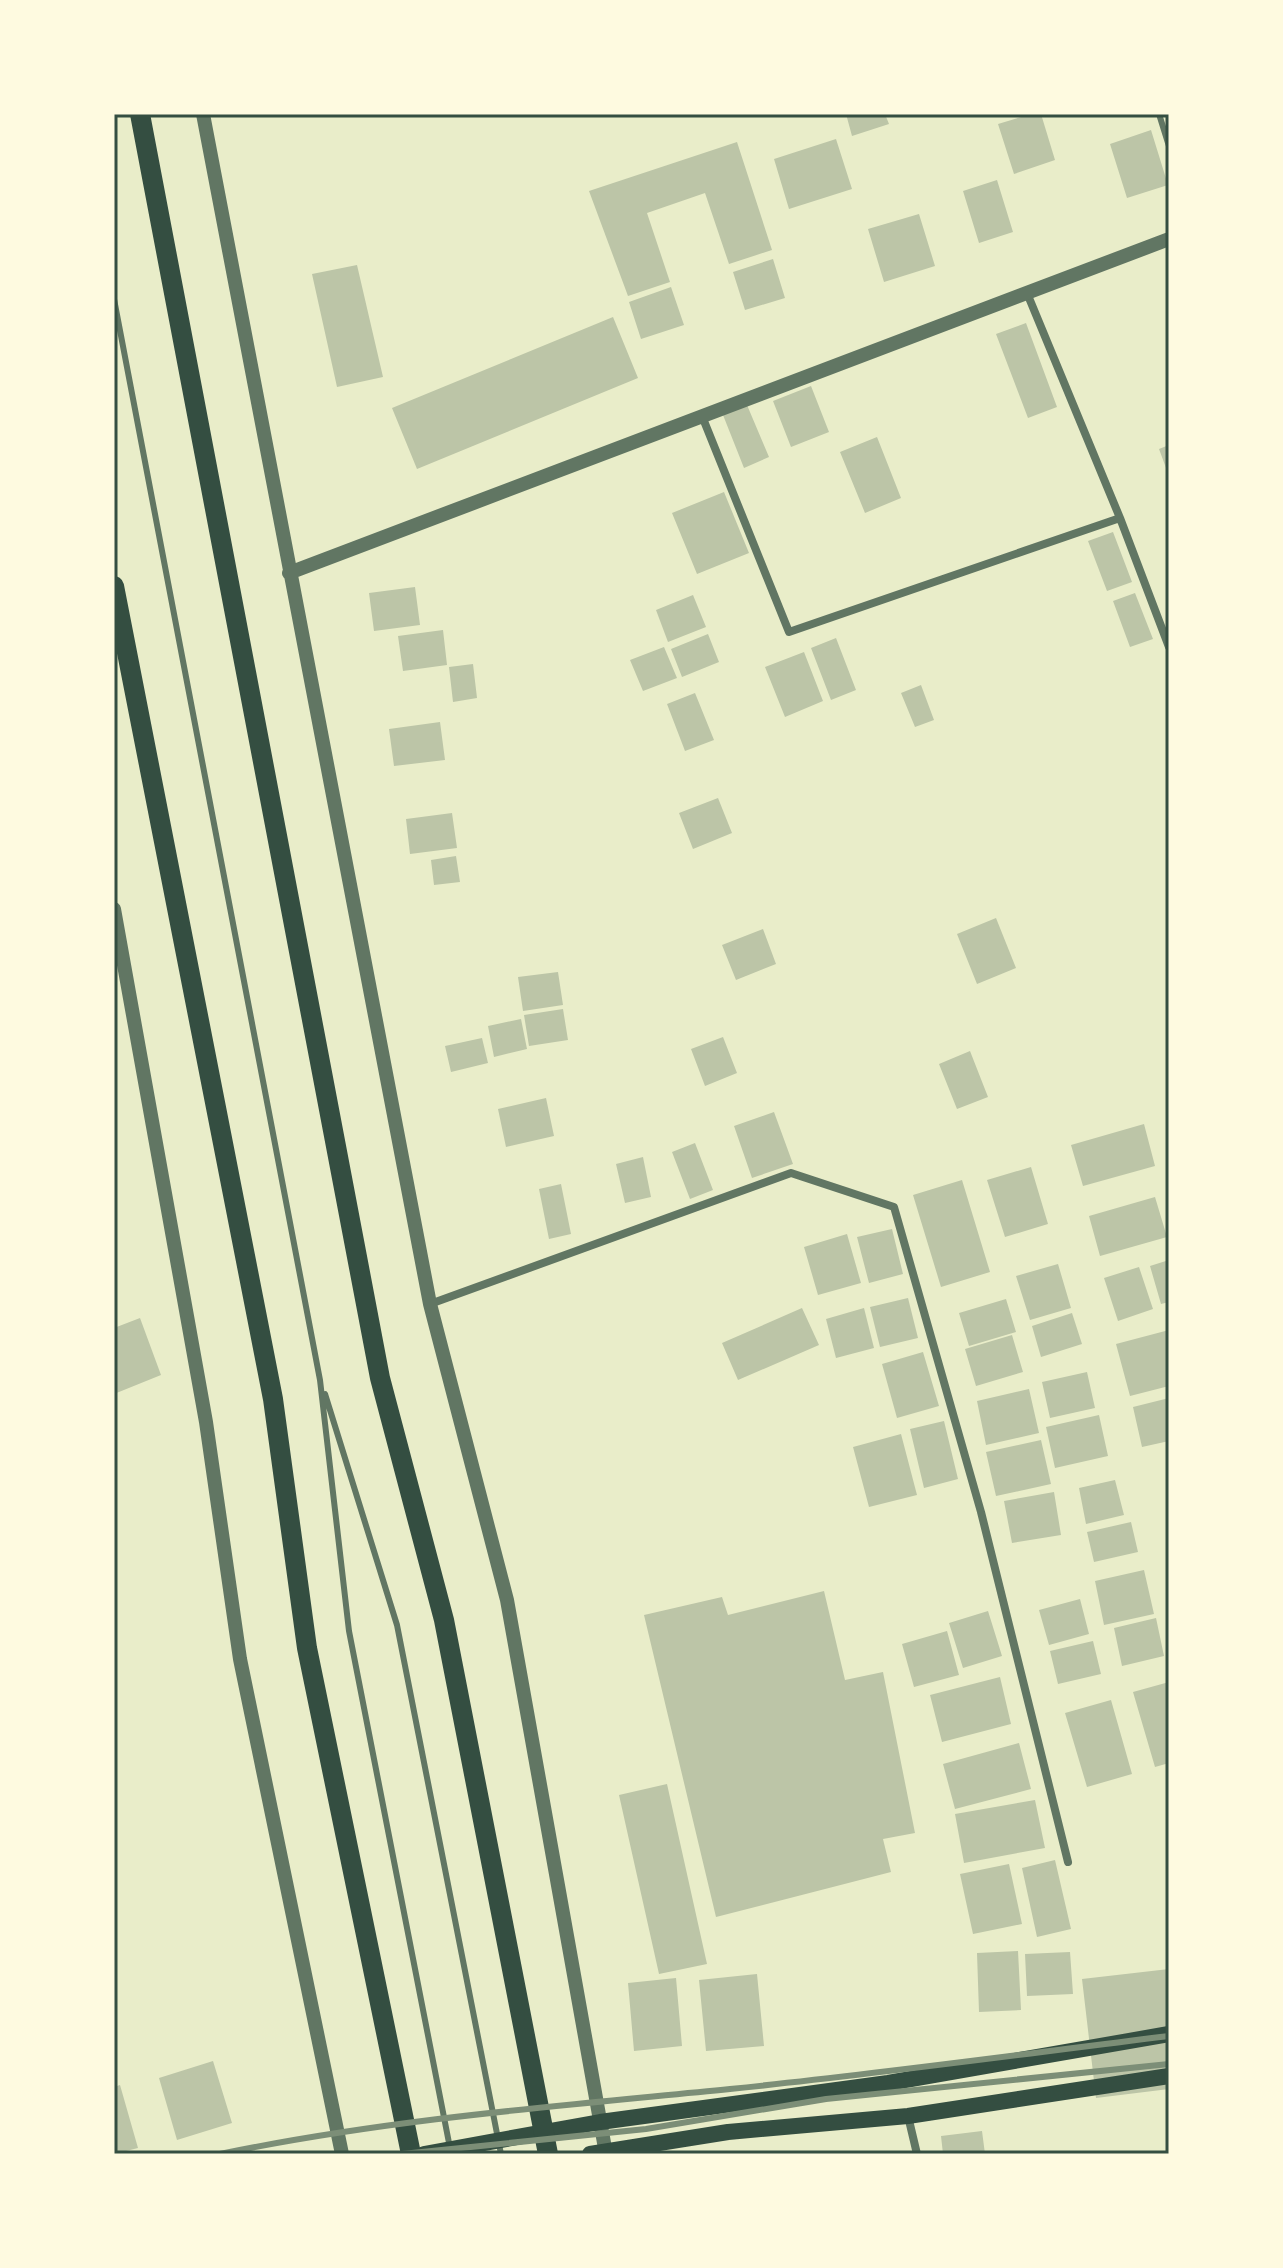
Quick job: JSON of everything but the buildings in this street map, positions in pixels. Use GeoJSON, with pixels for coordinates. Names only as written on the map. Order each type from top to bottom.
{"type":"FeatureCollection","features":[{"type":"Feature","properties":{"kind":"main road"},"geometry":{"type":"LineString","coordinates":[[140,114],[380,1378],[444,1620],[548,2154]]}},
{"type":"Feature","properties":{"kind":"main road"},"geometry":{"type":"LineString","coordinates":[[114,586],[273,1399],[307,1648],[411,2154]]}},
{"type":"Feature","properties":{"kind":"main road"},"geometry":{"type":"LineString","coordinates":[[424,2154],[501,2147],[544,2132],[600,2122],[888,2083],[1169,2034]]}},
{"type":"Feature","properties":{"kind":"main road"},"geometry":{"type":"LineString","coordinates":[[601,2153],[728,2132],[908,2116],[1169,2076]]}},
{"type":"Feature","properties":{"kind":"street"},"geometry":{"type":"LineString","coordinates":[[203,114],[430,1304],[507,1600],[600,2122],[601,2153]]}},
{"type":"Feature","properties":{"kind":"street"},"geometry":{"type":"LineString","coordinates":[[289,573],[701,414],[1169,239]]}},
{"type":"Feature","properties":{"kind":"street"},"geometry":{"type":"LineString","coordinates":[[1027,293],[1120,518],[1169,647]]}},
{"type":"Feature","properties":{"kind":"street"},"geometry":{"type":"LineString","coordinates":[[701,414],[789,632],[1120,518]]}},
{"type":"Feature","properties":{"kind":"street"},"geometry":{"type":"LineString","coordinates":[[114,909],[206,1422],[240,1659],[342,2154]]}},
{"type":"Feature","properties":{"kind":"street"},"geometry":{"type":"LineString","coordinates":[[430,1304],[791,1173],[894,1207],[977,1497],[1068,1862]]}},
{"type":"Feature","properties":{"kind":"street"},"geometry":{"type":"LineString","coordinates":[[908,2116],[917,2154]]}},
{"type":"Feature","properties":{"kind":"lane"},"geometry":{"type":"LineString","coordinates":[[1159,114],[1169,146]]}},
{"type":"Feature","properties":{"kind":"lane"},"geometry":{"type":"LineString","coordinates":[[114,299],[320,1380],[349,1631],[451,2152]]}},
{"type":"Feature","properties":{"kind":"lane"},"geometry":{"type":"LineString","coordinates":[[320,1380],[397,1625],[501,2147]]}},
{"type":"Feature","properties":{"kind":"railway"},"geometry":{"type":"LineString","coordinates":[[220,2154],[411,2123],[840,2077],[1169,2036]]}},
{"type":"Feature","properties":{"kind":"railway"},"geometry":{"type":"LineString","coordinates":[[402,2154],[646,2129],[826,2099],[1169,2064]]}}]}
